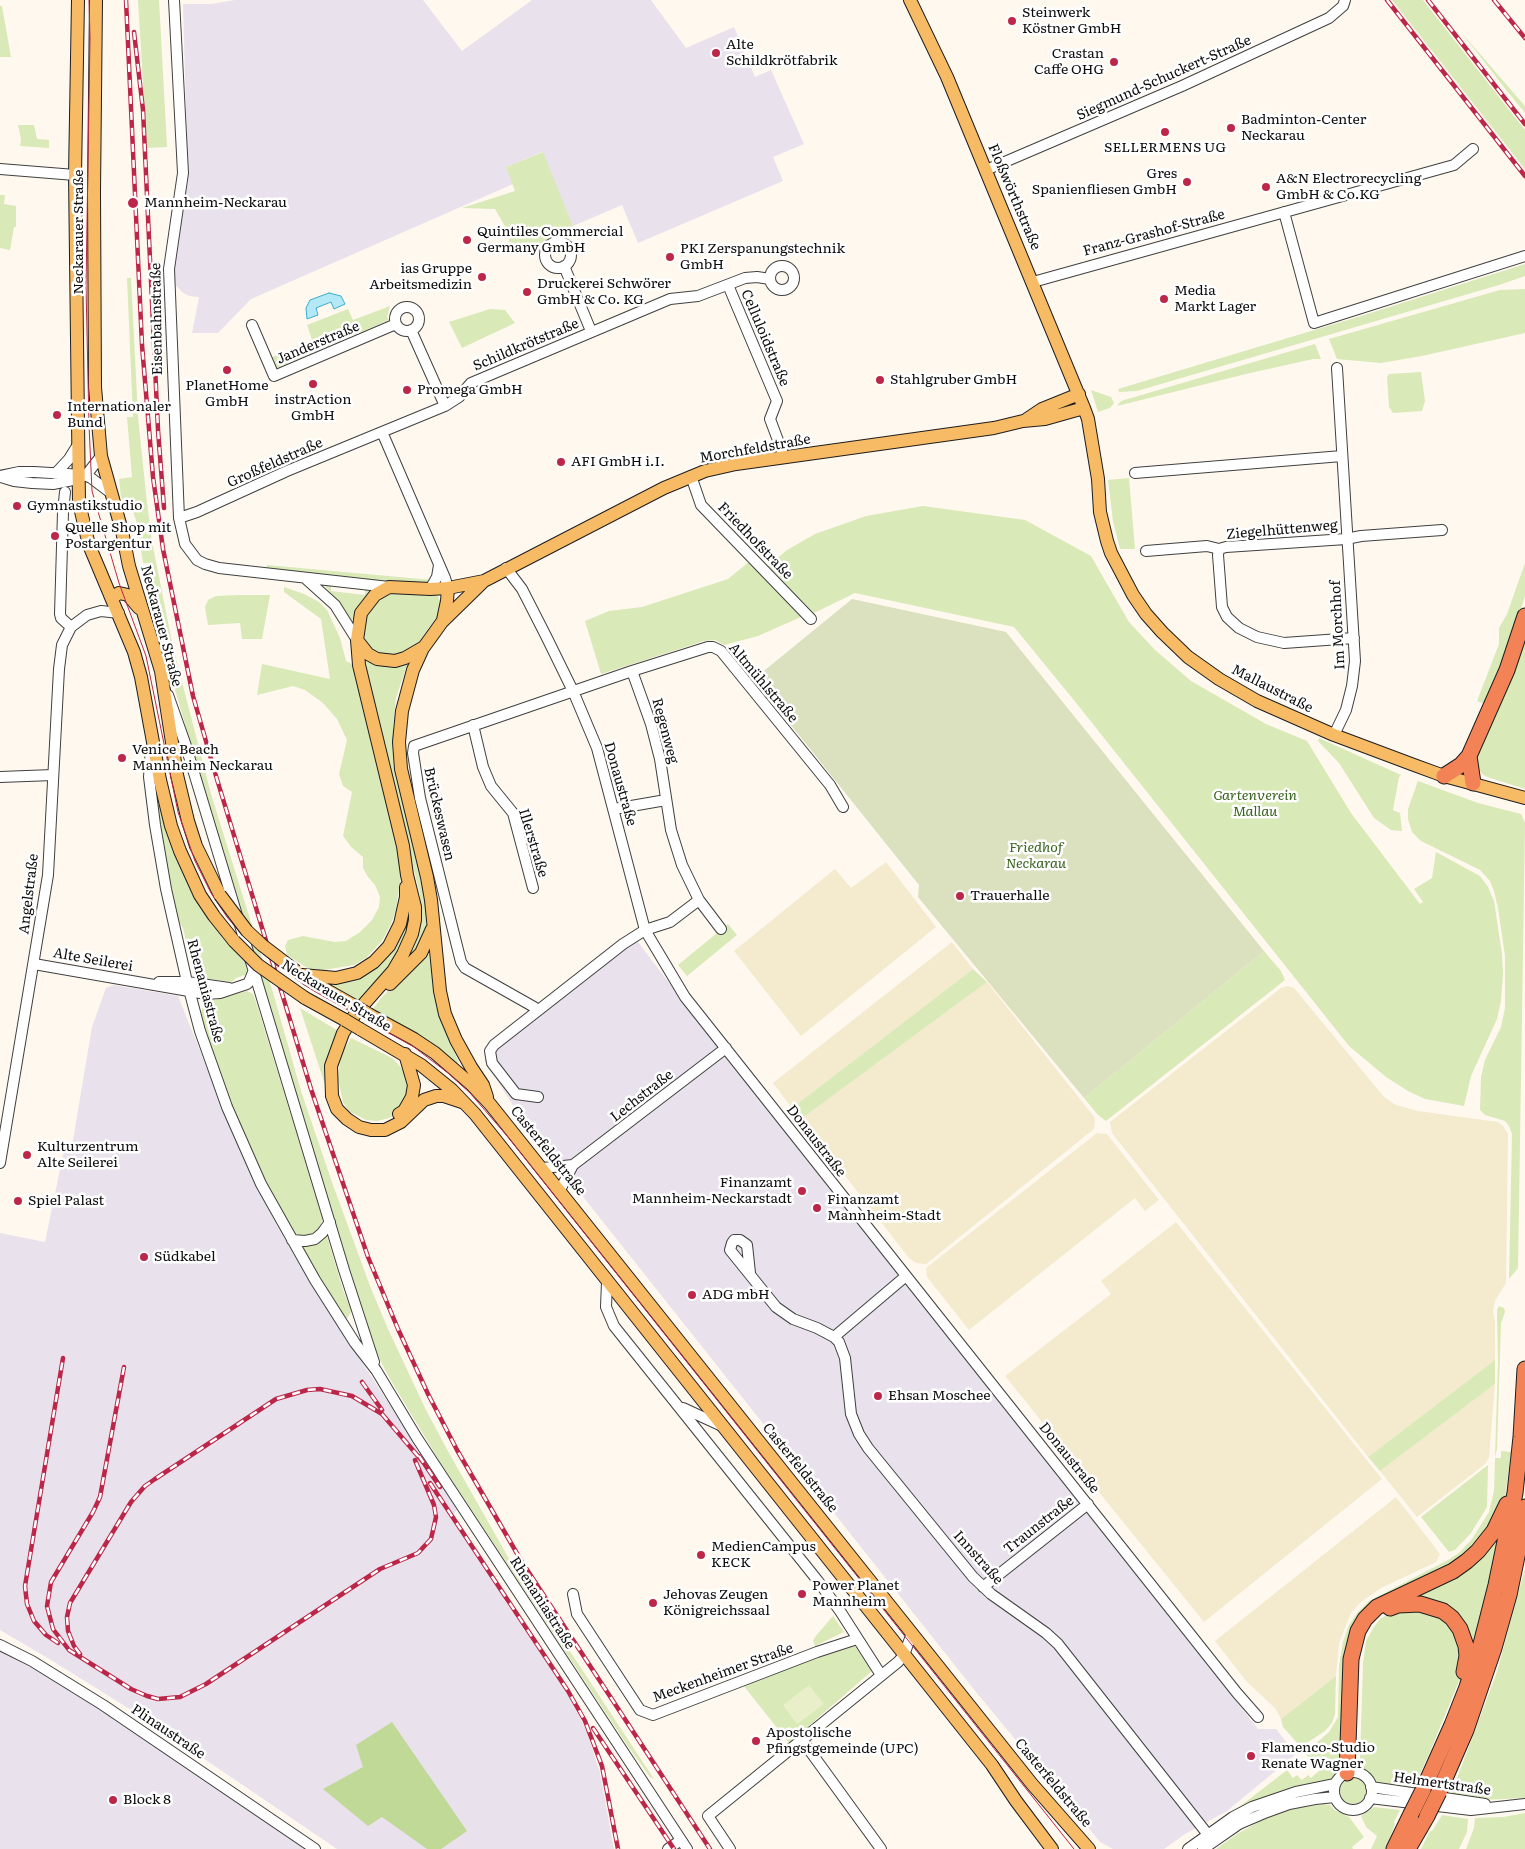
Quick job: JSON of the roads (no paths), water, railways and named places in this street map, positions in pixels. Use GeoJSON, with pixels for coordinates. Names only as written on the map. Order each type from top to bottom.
{"type":"FeatureCollection","features":[{"type":"Feature","properties":{"kind":"highway"},"geometry":{"type":"LineString","coordinates":[[1444,776],[1461,765],[1469,756],[1507,670],[1525,616]]}},
{"type":"Feature","properties":{"kind":"highway"},"geometry":{"type":"LineString","coordinates":[[1469,756],[1473,783]]}},
{"type":"Feature","properties":{"kind":"highway"},"geometry":{"type":"LineString","coordinates":[[1394,1849],[1424,1790],[1460,1706],[1489,1614],[1515,1492],[1523,1414],[1525,1370]]}},
{"type":"Feature","properties":{"kind":"highway"},"geometry":{"type":"LineString","coordinates":[[1352,1773],[1351,1659],[1353,1643],[1361,1625],[1377,1607],[1453,1571],[1478,1551],[1494,1531],[1506,1505],[1515,1492]]}},
{"type":"Feature","properties":{"kind":"highway"},"geometry":{"type":"LineString","coordinates":[[1408,1849],[1439,1792],[1466,1730],[1494,1648],[1509,1595],[1525,1508]]}},
{"type":"Feature","properties":{"kind":"highway"},"geometry":{"type":"LineString","coordinates":[[1352,1773],[1357,1755],[1361,1652],[1367,1630],[1378,1615],[1398,1605],[1411,1603],[1432,1606],[1452,1618],[1460,1629],[1466,1646],[1466,1665],[1460,1706]]}},
{"type":"Feature","properties":{"kind":"highway"},"geometry":{"type":"LineString","coordinates":[[1415,1849],[1427,1816]]}},
{"type":"Feature","properties":{"kind":"main road","name":"Neckarauer Straße"},"geometry":{"type":"LineString","coordinates":[[78,0],[75,175],[80,476],[78,503],[89,545],[134,652],[141,677],[160,780],[180,851],[200,895],[214,916],[234,941],[258,965],[304,998],[405,1054],[435,1075],[464,1102]]}},
{"type":"Feature","properties":{"kind":"main road","name":"Neckarauer Straße"},"geometry":{"type":"LineString","coordinates":[[96,0],[94,192],[95,387],[101,456],[142,612],[154,646],[163,685],[177,775],[196,846],[220,895],[247,930],[262,945],[299,973],[414,1039],[472,1085],[490,1104]]}},
{"type":"Feature","properties":{"kind":"main road","name":"Floßwörthstraße"},"geometry":{"type":"LineString","coordinates":[[910,0],[944,69],[1084,408]]}},
{"type":"Feature","properties":{"kind":"main road","name":"Morchfeldstraße"},"geometry":{"type":"LineString","coordinates":[[1023,421],[1042,409],[1078,394]]}},
{"type":"Feature","properties":{"kind":"main road","name":"Morchfeldstraße"},"geometry":{"type":"LineString","coordinates":[[490,1104],[483,1085],[456,1040],[445,1014],[440,991],[427,877],[405,789],[399,748],[400,726],[406,692],[413,670],[424,648],[442,622],[484,581],[510,566],[691,476],[716,468],[1045,419],[1084,408]]}},
{"type":"Feature","properties":{"kind":"main road","name":"Mallaustraße"},"geometry":{"type":"LineString","coordinates":[[1084,408],[1088,418],[1098,479],[1100,512],[1111,553],[1133,595],[1146,614],[1188,657],[1219,679],[1257,701],[1334,735],[1444,776],[1525,798]]}},
{"type":"Feature","properties":{"kind":"main road","name":"Morchfeldstraße"},"geometry":{"type":"LineString","coordinates":[[389,587],[430,590],[484,581]]}},
{"type":"Feature","properties":{"kind":"main road"},"geometry":{"type":"LineString","coordinates":[[389,587],[375,595],[365,606],[358,622],[359,665],[404,846],[407,875],[415,907],[412,934],[403,954],[393,971],[356,1013],[343,1033],[331,1066],[332,1096],[337,1109],[347,1120],[359,1127],[371,1130],[385,1130],[401,1122],[424,1100],[436,1096],[444,1096],[464,1102],[498,1142],[607,1282],[992,1765],[1016,1802],[1052,1849]]}},
{"type":"Feature","properties":{"kind":"main road","name":"Morchfeldstraße"},"geometry":{"type":"LineString","coordinates":[[442,622],[448,588]]}},
{"type":"Feature","properties":{"kind":"main road"},"geometry":{"type":"LineString","coordinates":[[112,598],[119,593],[128,595],[142,612]]}},
{"type":"Feature","properties":{"kind":"main road"},"geometry":{"type":"LineString","coordinates":[[357,640],[368,654],[385,660],[405,658],[424,648]]}},
{"type":"Feature","properties":{"kind":"main road"},"geometry":{"type":"LineString","coordinates":[[299,973],[336,978],[357,973],[374,962],[388,946],[400,924],[406,897],[407,875]]}},
{"type":"Feature","properties":{"kind":"main road"},"geometry":{"type":"LineString","coordinates":[[405,1054],[414,1085],[412,1097],[404,1110],[392,1120],[379,1125],[357,1119],[347,1112],[340,1102],[337,1091],[336,1076],[340,1049],[361,1015],[422,953],[433,924]]}},
{"type":"Feature","properties":{"kind":"main road","name":"Casterfeldstraße"},"geometry":{"type":"LineString","coordinates":[[490,1104],[543,1168],[1032,1784],[1089,1849]]}},
{"type":"Feature","properties":{"kind":"street","name":"Eisenbahnstraße"},"geometry":{"type":"LineString","coordinates":[[174,0],[183,173],[168,269],[179,518]]}},
{"type":"Feature","properties":{"kind":"street","name":"Siegmund-Schuckert-Straße"},"geometry":{"type":"LineString","coordinates":[[986,170],[1182,86],[1329,18],[1343,6],[1345,0]]}},
{"type":"Feature","properties":{"kind":"street","name":"Franz-Grashof-Straße"},"geometry":{"type":"LineString","coordinates":[[1032,282],[1454,165],[1473,149]]}},
{"type":"Feature","properties":{"kind":"street"},"geometry":{"type":"LineString","coordinates":[[0,169],[75,175]]}},
{"type":"Feature","properties":{"kind":"street"},"geometry":{"type":"LineString","coordinates":[[1284,212],[1312,327],[1525,256]]}},
{"type":"Feature","properties":{"kind":"street"},"geometry":{"type":"LineString","coordinates":[[564,266],[592,331]]}},
{"type":"Feature","properties":{"kind":"street","name":"Schildkrötstraße"},"geometry":{"type":"LineString","coordinates":[[382,432],[445,406],[460,397],[471,383],[670,299],[698,296],[752,277],[770,279]]}},
{"type":"Feature","properties":{"kind":"street","name":"Celluloidstraße"},"geometry":{"type":"LineString","coordinates":[[728,285],[777,401],[770,419],[784,458]]}},
{"type":"Feature","properties":{"kind":"street"},"geometry":{"type":"LineString","coordinates":[[410,306],[417,311],[420,320],[418,325],[412,330],[402,330],[396,324],[394,318],[396,312],[402,307],[410,306]]}},
{"type":"Feature","properties":{"kind":"street","name":"Janderstraße"},"geometry":{"type":"LineString","coordinates":[[252,325],[274,376],[396,324]]}},
{"type":"Feature","properties":{"kind":"street"},"geometry":{"type":"LineString","coordinates":[[412,330],[445,406]]}},
{"type":"Feature","properties":{"kind":"street","name":"Im Morchhof"},"geometry":{"type":"LineString","coordinates":[[1334,735],[1346,710],[1352,686],[1355,661],[1346,539],[1337,368]]}},
{"type":"Feature","properties":{"kind":"street"},"geometry":{"type":"LineString","coordinates":[[382,432],[446,578],[448,588]]}},
{"type":"Feature","properties":{"kind":"street","name":"Großfeldstraße"},"geometry":{"type":"LineString","coordinates":[[179,518],[382,432]]}},
{"type":"Feature","properties":{"kind":"street"},"geometry":{"type":"LineString","coordinates":[[56,473],[69,459],[78,443]]}},
{"type":"Feature","properties":{"kind":"street"},"geometry":{"type":"LineString","coordinates":[[0,476],[14,481],[52,484],[80,476],[90,470],[101,456]]}},
{"type":"Feature","properties":{"kind":"street"},"geometry":{"type":"LineString","coordinates":[[1135,473],[1165,466],[1342,456]]}},
{"type":"Feature","properties":{"kind":"street"},"geometry":{"type":"LineString","coordinates":[[0,476],[19,472],[80,476],[91,478],[111,493]]}},
{"type":"Feature","properties":{"kind":"street","name":"Friedhofstraße"},"geometry":{"type":"LineString","coordinates":[[691,476],[701,505],[811,619]]}},
{"type":"Feature","properties":{"kind":"street"},"geometry":{"type":"LineString","coordinates":[[52,484],[78,503]]}},
{"type":"Feature","properties":{"kind":"street"},"geometry":{"type":"LineString","coordinates":[[65,492],[61,618],[71,627],[87,615],[101,610],[119,613]]}},
{"type":"Feature","properties":{"kind":"street"},"geometry":{"type":"LineString","coordinates":[[179,518],[184,544],[197,560],[205,564],[219,568],[305,578],[319,584],[357,640]]}},
{"type":"Feature","properties":{"kind":"street"},"geometry":{"type":"LineString","coordinates":[[1346,539],[1361,536],[1442,530]]}},
{"type":"Feature","properties":{"kind":"street","name":"Ziegelhüttenweg"},"geometry":{"type":"LineString","coordinates":[[1146,550],[1207,546],[1219,549],[1346,539]]}},
{"type":"Feature","properties":{"kind":"street","name":"Ziegelhüttenweg"},"geometry":{"type":"LineString","coordinates":[[1219,549],[1222,607],[1227,617],[1239,628],[1257,637],[1284,643],[1354,638]]}},
{"type":"Feature","properties":{"kind":"street"},"geometry":{"type":"LineString","coordinates":[[430,590],[440,566]]}},
{"type":"Feature","properties":{"kind":"street","name":"Donaustraße"},"geometry":{"type":"LineString","coordinates":[[510,566],[520,576],[522,589],[573,691],[597,748],[645,930],[685,997],[1231,1686],[1258,1717]]}},
{"type":"Feature","properties":{"kind":"street","name":"Morchfeldstraße"},"geometry":{"type":"LineString","coordinates":[[319,584],[389,587]]}},
{"type":"Feature","properties":{"kind":"street","name":"Angelstraße"},"geometry":{"type":"LineString","coordinates":[[0,1163],[48,875],[60,654],[64,638],[71,627]]}},
{"type":"Feature","properties":{"kind":"street","name":"Altmühlstraße"},"geometry":{"type":"LineString","coordinates":[[573,691],[632,670],[713,647],[721,652],[830,785],[843,807]]}},
{"type":"Feature","properties":{"kind":"street","name":"Regenweg"},"geometry":{"type":"LineString","coordinates":[[632,670],[652,724],[660,759],[671,830],[680,858],[699,900],[721,929]]}},
{"type":"Feature","properties":{"kind":"street","name":"Rhenaniastraße"},"geometry":{"type":"LineString","coordinates":[[163,685],[172,704],[185,744],[376,1370]]}},
{"type":"Feature","properties":{"kind":"street","name":"Brückeswasen"},"geometry":{"type":"LineString","coordinates":[[537,1011],[534,1007],[465,968],[461,962],[420,798],[413,754],[414,746],[573,691]]}},
{"type":"Feature","properties":{"kind":"street","name":"Illerstraße"},"geometry":{"type":"LineString","coordinates":[[474,725],[484,767],[491,786],[513,813],[533,888]]}},
{"type":"Feature","properties":{"kind":"street","name":"Rhenaniastraße"},"geometry":{"type":"LineString","coordinates":[[152,732],[149,777],[155,825],[166,889],[187,982],[200,1031],[227,1108],[261,1184],[315,1280],[355,1342],[376,1370],[417,1438],[684,1845]]}},
{"type":"Feature","properties":{"kind":"street"},"geometry":{"type":"LineString","coordinates":[[0,777],[53,775]]}},
{"type":"Feature","properties":{"kind":"street"},"geometry":{"type":"LineString","coordinates":[[614,809],[666,800]]}},
{"type":"Feature","properties":{"kind":"street"},"geometry":{"type":"LineString","coordinates":[[538,1097],[516,1094],[492,1063],[490,1051],[494,1045],[623,944],[645,930],[670,922],[699,900]]}},
{"type":"Feature","properties":{"kind":"street","name":"Alte Seilerei"},"geometry":{"type":"LineString","coordinates":[[34,964],[206,994],[246,984]]}},
{"type":"Feature","properties":{"kind":"street"},"geometry":{"type":"LineString","coordinates":[[254,970],[250,982],[246,984],[261,994]]}},
{"type":"Feature","properties":{"kind":"street","name":"Alte Seilerei"},"geometry":{"type":"LineString","coordinates":[[148,983],[187,982],[231,988]]}},
{"type":"Feature","properties":{"kind":"street","name":"Lechstraße"},"geometry":{"type":"LineString","coordinates":[[560,1190],[573,1165],[726,1048]]}},
{"type":"Feature","properties":{"kind":"street"},"geometry":{"type":"LineString","coordinates":[[543,1168],[573,1165]]}},
{"type":"Feature","properties":{"kind":"street"},"geometry":{"type":"LineString","coordinates":[[292,1240],[305,1241],[315,1239],[330,1222]]}},
{"type":"Feature","properties":{"kind":"street"},"geometry":{"type":"LineString","coordinates":[[750,1274],[766,1296],[784,1314],[834,1337],[906,1276]]}},
{"type":"Feature","properties":{"kind":"street"},"geometry":{"type":"LineString","coordinates":[[607,1282],[606,1306],[614,1326],[818,1581],[840,1611],[881,1675]]}},
{"type":"Feature","properties":{"kind":"street","name":"Innstraße"},"geometry":{"type":"LineString","coordinates":[[834,1337],[842,1348],[845,1358],[851,1414],[859,1434],[958,1560],[983,1587],[1058,1644],[1211,1837]]}},
{"type":"Feature","properties":{"kind":"street"},"geometry":{"type":"LineString","coordinates":[[355,1342],[366,1338]]}},
{"type":"Feature","properties":{"kind":"street"},"geometry":{"type":"LineString","coordinates":[[679,1407],[722,1426]]}},
{"type":"Feature","properties":{"kind":"street","name":"Traunstraße"},"geometry":{"type":"LineString","coordinates":[[983,1587],[1088,1504]]}},
{"type":"Feature","properties":{"kind":"street","name":"Meckenheimer Straße"},"geometry":{"type":"LineString","coordinates":[[573,1594],[577,1614],[640,1710],[653,1715],[857,1639]]}},
{"type":"Feature","properties":{"kind":"street"},"geometry":{"type":"LineString","coordinates":[[730,1849],[708,1816],[904,1655],[912,1633]]}},
{"type":"Feature","properties":{"kind":"street","name":"Plinaustraße"},"geometry":{"type":"LineString","coordinates":[[0,1645],[32,1661],[103,1705],[315,1849]]}},
{"type":"Feature","properties":{"kind":"street"},"geometry":{"type":"LineString","coordinates":[[802,1740],[881,1849]]}},
{"type":"Feature","properties":{"kind":"street"},"geometry":{"type":"LineString","coordinates":[[1352,1773],[1364,1776],[1371,1787],[1370,1798],[1367,1804],[1354,1810],[1345,1808],[1337,1802],[1334,1790],[1338,1779],[1352,1773]]}},
{"type":"Feature","properties":{"kind":"street"},"geometry":{"type":"LineString","coordinates":[[1203,1849],[1211,1837],[1233,1817],[1296,1792],[1336,1784]]}},
{"type":"Feature","properties":{"kind":"street","name":"Helmertstraße"},"geometry":{"type":"LineString","coordinates":[[1371,1787],[1471,1803],[1508,1806]]}},
{"type":"Feature","properties":{"kind":"street"},"geometry":{"type":"LineString","coordinates":[[1188,1849],[1239,1824],[1289,1804],[1335,1797]]}},
{"type":"Feature","properties":{"kind":"street","name":"Helmertstraße"},"geometry":{"type":"LineString","coordinates":[[1370,1798],[1471,1810],[1525,1804]]}},
{"type":"Feature","properties":{"kind":"street"},"geometry":{"type":"LineString","coordinates":[[668,1849],[684,1845]]}},
{"type":"Feature","properties":{"kind":"water"},"geometry":{"type":"Polygon","coordinates":[[[329,293],[341,296],[345,304],[334,309],[331,302],[316,308],[318,315],[307,319],[306,308],[310,300],[329,293]]]}},
{"type":"Feature","properties":{"kind":"tram line"},"geometry":{"type":"LineString","coordinates":[[89,0],[86,286],[92,491],[119,583],[146,656],[178,812],[195,861],[211,893],[243,936],[276,965],[314,991],[414,1047],[470,1093],[508,1137],[1074,1849]]}},
{"type":"Feature","properties":{"kind":"railway"},"geometry":{"type":"LineString","coordinates":[[126,0],[142,345],[153,477],[163,549],[193,696],[311,1089],[368,1257],[398,1329],[428,1394],[457,1450],[522,1562],[710,1849]]}},
{"type":"Feature","properties":{"kind":"railway"},"geometry":{"type":"LineString","coordinates":[[1387,0],[1525,176]]}},
{"type":"Feature","properties":{"kind":"railway"},"geometry":{"type":"LineString","coordinates":[[1428,0],[1525,124]]}},
{"type":"Feature","properties":{"kind":"railway"},"geometry":{"type":"LineString","coordinates":[[1494,0],[1525,38]]}},
{"type":"Feature","properties":{"kind":"railway"},"geometry":{"type":"LineString","coordinates":[[134,32],[143,110],[158,430],[164,508]]}},
{"type":"Feature","properties":{"kind":"railway"},"geometry":{"type":"LineString","coordinates":[[58,1643],[46,1635],[34,1621],[27,1604],[25,1586],[63,1358]]}},
{"type":"Feature","properties":{"kind":"railway"},"geometry":{"type":"LineString","coordinates":[[124,1367],[100,1497],[51,1582],[47,1606],[53,1629],[69,1650],[131,1689],[147,1696],[158,1699],[180,1697],[206,1684],[380,1569],[418,1553],[431,1539],[436,1517],[434,1505],[415,1460]]}},
{"type":"Feature","properties":{"kind":"railway"},"geometry":{"type":"LineString","coordinates":[[362,1382],[382,1410]]}},
{"type":"Feature","properties":{"kind":"railway"},"geometry":{"type":"LineString","coordinates":[[80,1654],[74,1646],[68,1631],[67,1617],[70,1603],[131,1502],[145,1486],[276,1399],[307,1390],[320,1389],[352,1396],[382,1414],[423,1462]]}},
{"type":"Feature","properties":{"kind":"railway"},"geometry":{"type":"LineString","coordinates":[[419,1456],[440,1487]]}},
{"type":"Feature","properties":{"kind":"railway"},"geometry":{"type":"LineString","coordinates":[[430,1483],[568,1691],[585,1721],[602,1766],[618,1849]]}},
{"type":"Feature","properties":{"kind":"railway"},"geometry":{"type":"LineString","coordinates":[[593,1728],[674,1849]]}},
{"type":"Feature","properties":{"kind":"place","name":"Steinwerk Köstner GmbH"},"geometry":{"type":"Point","coordinates":[1012,21]}},
{"type":"Feature","properties":{"kind":"place","name":"Alte Schildkrötfabrik"},"geometry":{"type":"Point","coordinates":[716,53]}},
{"type":"Feature","properties":{"kind":"place","name":"Crastan Caffe OHG"},"geometry":{"type":"Point","coordinates":[1114,62]}},
{"type":"Feature","properties":{"kind":"place","name":"Badminton-Center Neckarau"},"geometry":{"type":"Point","coordinates":[1231,128]}},
{"type":"Feature","properties":{"kind":"place","name":"SELLERMENS UG"},"geometry":{"type":"Point","coordinates":[1165,132]}},
{"type":"Feature","properties":{"kind":"place","name":"Gres Spanienfliesen GmbH"},"geometry":{"type":"Point","coordinates":[1187,182]}},
{"type":"Feature","properties":{"kind":"place","name":"A&N Electrorecycling GmbH & Co.KG"},"geometry":{"type":"Point","coordinates":[1266,187]}},
{"type":"Feature","properties":{"kind":"place","name":"Mannheim-Neckarau"},"geometry":{"type":"Point","coordinates":[133,203]}},
{"type":"Feature","properties":{"kind":"place","name":"Quintiles Commercial Germany GmbH"},"geometry":{"type":"Point","coordinates":[467,240]}},
{"type":"Feature","properties":{"kind":"place","name":"PKI Zerspanungstechnik GmbH"},"geometry":{"type":"Point","coordinates":[670,257]}},
{"type":"Feature","properties":{"kind":"place","name":"ias Gruppe Arbeitsmedizin"},"geometry":{"type":"Point","coordinates":[482,277]}},
{"type":"Feature","properties":{"kind":"place","name":"Druckerei Schwörer GmbH & Co. KG"},"geometry":{"type":"Point","coordinates":[527,292]}},
{"type":"Feature","properties":{"kind":"place","name":"Media Markt Lager"},"geometry":{"type":"Point","coordinates":[1164,299]}},
{"type":"Feature","properties":{"kind":"place","name":"PlanetHome GmbH"},"geometry":{"type":"Point","coordinates":[227,370]}},
{"type":"Feature","properties":{"kind":"place","name":"Stahlgruber GmbH"},"geometry":{"type":"Point","coordinates":[880,380]}},
{"type":"Feature","properties":{"kind":"place","name":"instrAction GmbH"},"geometry":{"type":"Point","coordinates":[313,384]}},
{"type":"Feature","properties":{"kind":"place","name":"Promega GmbH"},"geometry":{"type":"Point","coordinates":[407,390]}},
{"type":"Feature","properties":{"kind":"place","name":"Internationaler Bund"},"geometry":{"type":"Point","coordinates":[57,415]}},
{"type":"Feature","properties":{"kind":"place","name":"AFI GmbH i.I."},"geometry":{"type":"Point","coordinates":[561,462]}},
{"type":"Feature","properties":{"kind":"place","name":"Gymnastikstudio"},"geometry":{"type":"Point","coordinates":[17,506]}},
{"type":"Feature","properties":{"kind":"place","name":"Quelle Shop mit Postargentur"},"geometry":{"type":"Point","coordinates":[55,536]}},
{"type":"Feature","properties":{"kind":"place","name":"Venice Beach Mannheim Neckarau"},"geometry":{"type":"Point","coordinates":[122,758]}},
{"type":"Feature","properties":{"kind":"place","name":"Trauerhalle"},"geometry":{"type":"Point","coordinates":[960,896]}},
{"type":"Feature","properties":{"kind":"place","name":"Kulturzentrum Alte Seilerei"},"geometry":{"type":"Point","coordinates":[27,1155]}},
{"type":"Feature","properties":{"kind":"place","name":"Finanzamt Mannheim-Neckarstadt"},"geometry":{"type":"Point","coordinates":[802,1191]}},
{"type":"Feature","properties":{"kind":"place","name":"Spiel Palast"},"geometry":{"type":"Point","coordinates":[18,1201]}},
{"type":"Feature","properties":{"kind":"place","name":"Finanzamt Mannheim-Stadt"},"geometry":{"type":"Point","coordinates":[817,1208]}},
{"type":"Feature","properties":{"kind":"place","name":"Südkabel"},"geometry":{"type":"Point","coordinates":[144,1257]}},
{"type":"Feature","properties":{"kind":"place","name":"ADG mbH"},"geometry":{"type":"Point","coordinates":[692,1295]}},
{"type":"Feature","properties":{"kind":"place","name":"Ehsan Moschee"},"geometry":{"type":"Point","coordinates":[878,1396]}},
{"type":"Feature","properties":{"kind":"place","name":"MedienCampus KECK"},"geometry":{"type":"Point","coordinates":[701,1555]}},
{"type":"Feature","properties":{"kind":"place","name":"Power Planet Mannheim"},"geometry":{"type":"Point","coordinates":[802,1594]}},
{"type":"Feature","properties":{"kind":"place","name":"Jehovas Zeugen Königreichssaal"},"geometry":{"type":"Point","coordinates":[653,1603]}},
{"type":"Feature","properties":{"kind":"place","name":"Apostolische Pfingstgemeinde (UPC)"},"geometry":{"type":"Point","coordinates":[756,1741]}},
{"type":"Feature","properties":{"kind":"place","name":"Flamenco-Studio Renate Wagner"},"geometry":{"type":"Point","coordinates":[1251,1756]}},
{"type":"Feature","properties":{"kind":"place","name":"Block 8"},"geometry":{"type":"Point","coordinates":[113,1800]}},
{"type":"Feature","properties":{"kind":"park label","name":"Gartenverein Mallau"},"geometry":{"type":"Point","coordinates":[1255,804]}},
{"type":"Feature","properties":{"kind":"park label","name":"Friedhof Neckarau"},"geometry":{"type":"Point","coordinates":[1036,856]}}]}
